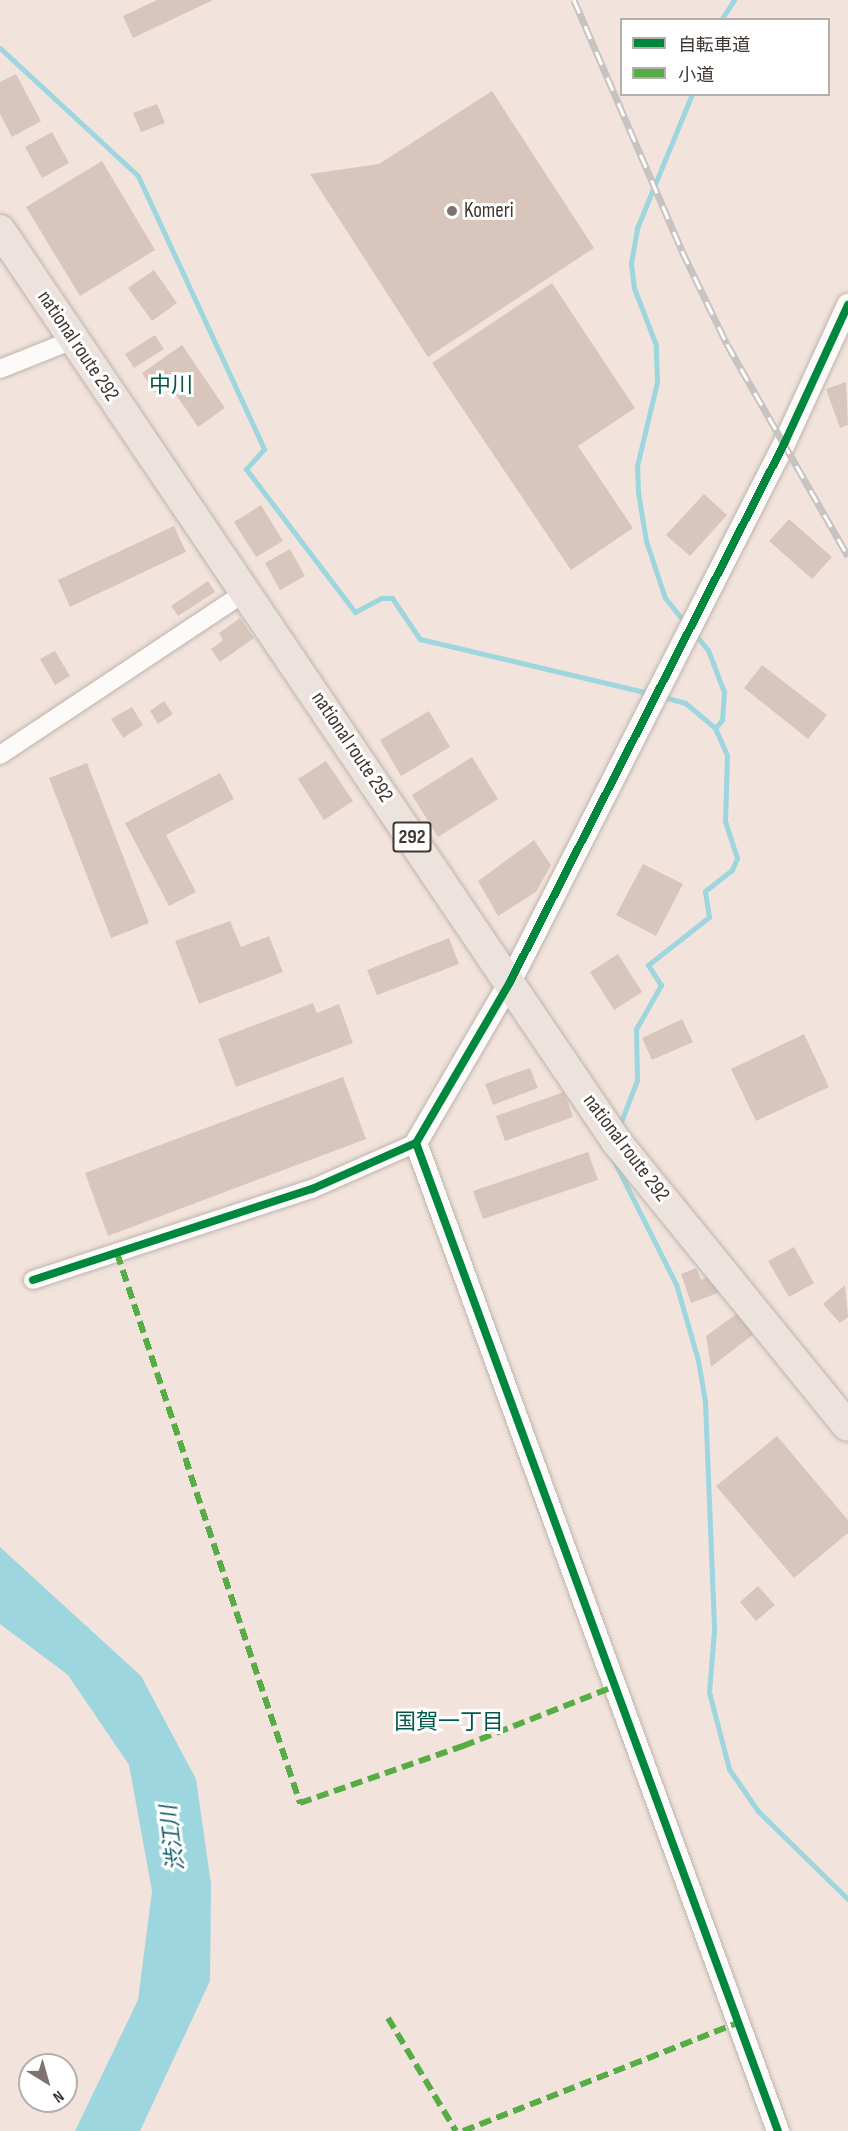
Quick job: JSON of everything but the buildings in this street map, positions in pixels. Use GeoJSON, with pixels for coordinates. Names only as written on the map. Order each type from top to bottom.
{"type":"FeatureCollection","features":[{"type":"Feature","properties":{"kind":"highway","name":"national route 292"},"geometry":{"type":"LineString","coordinates":[[0,230],[73,340],[247,591],[616,1141],[848,1426]]}},
{"type":"Feature","properties":{"kind":"street"},"geometry":{"type":"LineString","coordinates":[[33,1280],[312,1189],[416,1143],[510,982],[785,442],[848,305]]}},
{"type":"Feature","properties":{"kind":"street"},"geometry":{"type":"LineString","coordinates":[[0,369],[73,340]]}},
{"type":"Feature","properties":{"kind":"street"},"geometry":{"type":"LineString","coordinates":[[0,755],[247,591]]}},
{"type":"Feature","properties":{"kind":"street"},"geometry":{"type":"LineString","coordinates":[[416,1143],[778,2131]]}},
{"type":"Feature","properties":{"kind":"water","name":"渋江川"},"geometry":{"type":"Polygon","coordinates":[[[0,1547],[141,1676],[196,1779],[211,1884],[210,1981],[140,2131],[75,2131],[138,2000],[152,1891],[129,1765],[68,1675],[0,1624],[0,1547]]]}},
{"type":"Feature","properties":{"kind":"waterway"},"geometry":{"type":"LineString","coordinates":[[722,18],[734,0]]}},
{"type":"Feature","properties":{"kind":"waterway"},"geometry":{"type":"LineString","coordinates":[[0,48],[138,176],[264,449],[246,469],[355,612],[381,598],[392,598],[420,639],[652,694]]}},
{"type":"Feature","properties":{"kind":"waterway"},"geometry":{"type":"LineString","coordinates":[[687,625],[665,598],[646,541],[638,492],[637,466],[657,382],[656,345],[634,288],[631,263],[637,228],[691,96]]}},
{"type":"Feature","properties":{"kind":"waterway"},"geometry":{"type":"LineString","coordinates":[[695,634],[708,650],[724,692],[722,720],[715,728]]}},
{"type":"Feature","properties":{"kind":"waterway"},"geometry":{"type":"LineString","coordinates":[[619,1127],[637,1080],[636,1029],[661,985],[648,965],[709,917],[705,891],[732,870],[737,858],[725,822],[727,755],[715,728],[685,703],[661,696]]}},
{"type":"Feature","properties":{"kind":"waterway"},"geometry":{"type":"LineString","coordinates":[[612,1157],[676,1284],[698,1360],[705,1402],[714,1631],[709,1692],[729,1769],[758,1811],[848,1899]]}},
{"type":"Feature","properties":{"kind":"railway"},"geometry":{"type":"LineString","coordinates":[[574,0],[682,251],[727,344],[848,556]]}},
{"type":"Feature","properties":{"kind":"marked path"},"geometry":{"type":"LineString","coordinates":[[117,1253],[300,1803],[463,1746],[615,1686]]}},
{"type":"Feature","properties":{"kind":"marked path"},"geometry":{"type":"LineString","coordinates":[[388,2018],[456,2131]]}},
{"type":"Feature","properties":{"kind":"marked path"},"geometry":{"type":"LineString","coordinates":[[463,2131],[735,2024]]}},
{"type":"Feature","properties":{"kind":"cycle path"},"geometry":{"type":"LineString","coordinates":[[33,1280],[312,1189],[416,1143],[510,982],[785,442],[848,305]]}},
{"type":"Feature","properties":{"kind":"cycle path"},"geometry":{"type":"LineString","coordinates":[[416,1143],[778,2131]]}},
{"type":"Feature","properties":{"kind":"place","name":"Komeri"},"geometry":{"type":"Point","coordinates":[452,211]}},
{"type":"Feature","properties":{"kind":"district","name":"中川"},"geometry":{"type":"Point","coordinates":[171,386]}},
{"type":"Feature","properties":{"kind":"district","name":"国賀一丁目"},"geometry":{"type":"Point","coordinates":[449,1723]}}]}
